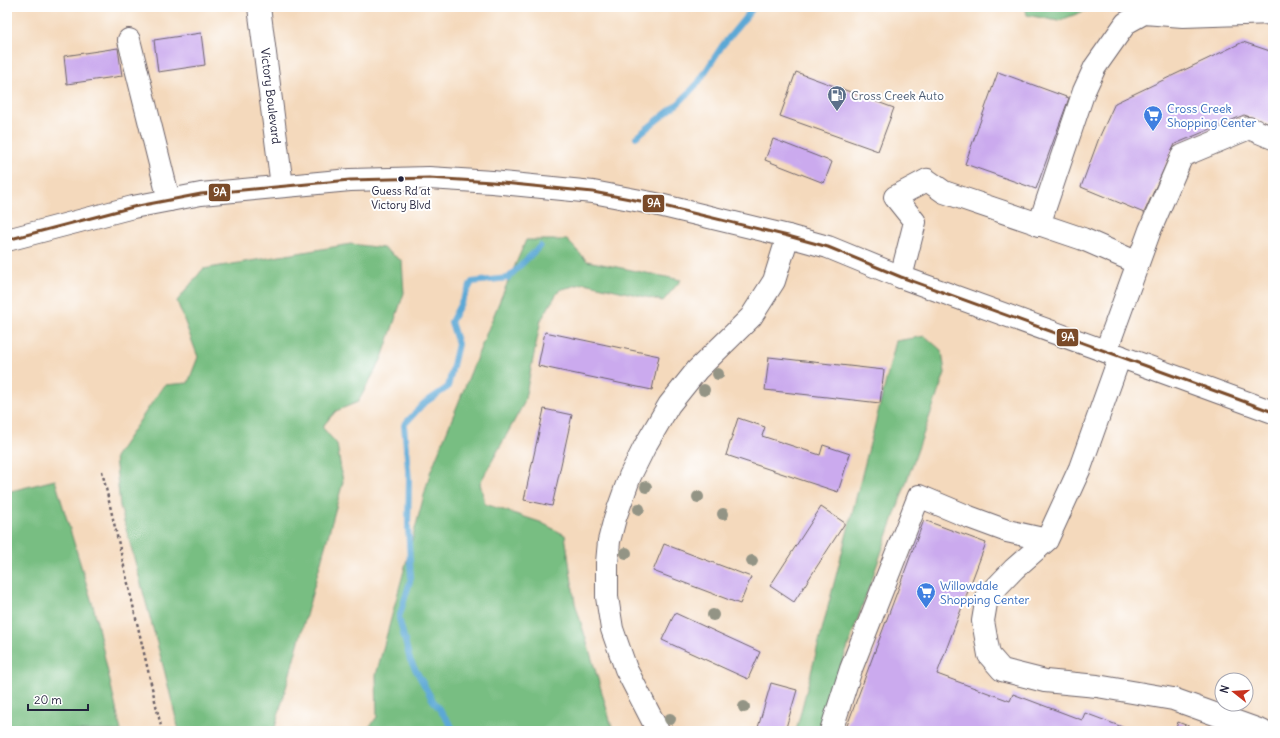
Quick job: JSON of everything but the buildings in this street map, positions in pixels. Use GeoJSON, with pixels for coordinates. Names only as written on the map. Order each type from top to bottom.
{"type":"FeatureCollection","features":[{"type":"Feature","properties":{"kind":"main road","name":"Victory Boulevard"},"geometry":{"type":"LineString","coordinates":[[259,7],[282,186]]}},
{"type":"Feature","properties":{"kind":"main road"},"geometry":{"type":"LineString","coordinates":[[1039,225],[1084,92],[1095,67],[1126,23],[1144,13],[1183,16],[1273,13]]}},
{"type":"Feature","properties":{"kind":"main road"},"geometry":{"type":"LineString","coordinates":[[129,40],[169,200]]}},
{"type":"Feature","properties":{"kind":"main road"},"geometry":{"type":"LineString","coordinates":[[1262,731],[1173,699],[1097,686],[1045,681],[1002,670],[989,655],[983,621],[987,597],[1014,569],[1047,540],[1080,468],[1138,263],[1150,230],[1182,156],[1250,128],[1273,138]]}},
{"type":"Feature","properties":{"kind":"main road"},"geometry":{"type":"LineString","coordinates":[[7,240],[133,207],[201,194],[350,180],[429,178],[492,182],[593,192],[788,236],[828,247],[901,277],[1273,412]]}},
{"type":"Feature","properties":{"kind":"main road"},"geometry":{"type":"LineString","coordinates":[[901,277],[915,222],[895,197],[927,180],[944,192],[1083,239],[1138,263]]}},
{"type":"Feature","properties":{"kind":"main road"},"geometry":{"type":"LineString","coordinates":[[658,731],[626,669],[612,629],[607,597],[607,563],[609,541],[615,518],[630,476],[645,446],[669,405],[697,370],[751,317],[774,282],[788,236]]}},
{"type":"Feature","properties":{"kind":"main road"},"geometry":{"type":"LineString","coordinates":[[831,731],[851,669],[919,496],[1007,531],[1047,540]]}},
{"type":"Feature","properties":{"kind":"path"},"geometry":{"type":"LineString","coordinates":[[102,471],[162,731]]}},
{"type":"Feature","properties":{"kind":"green space"},"geometry":{"type":"Polygon","coordinates":[[[1025,7],[1088,7],[1087,10],[1058,21],[1027,15],[1025,7]]]}},
{"type":"Feature","properties":{"kind":"green space"},"geometry":{"type":"Polygon","coordinates":[[[526,240],[567,240],[587,261],[681,280],[663,301],[585,283],[559,290],[541,320],[524,403],[480,483],[485,504],[540,522],[565,535],[575,603],[613,731],[366,731],[377,717],[376,675],[430,473],[526,240]]]}},
{"type":"Feature","properties":{"kind":"green space"},"geometry":{"type":"Polygon","coordinates":[[[351,244],[383,248],[402,261],[404,293],[382,358],[358,402],[336,411],[322,427],[337,444],[343,482],[274,731],[179,731],[120,506],[115,457],[164,385],[188,383],[198,357],[177,301],[203,269],[351,244]]]}},
{"type":"Feature","properties":{"kind":"green space"},"geometry":{"type":"Polygon","coordinates":[[[925,336],[942,351],[945,373],[818,731],[796,731],[896,341],[925,336]]]}},
{"type":"Feature","properties":{"kind":"green space"},"geometry":{"type":"Polygon","coordinates":[[[55,480],[94,609],[121,731],[7,731],[7,492],[55,480]]]}},
{"type":"Feature","properties":{"kind":"waterway"},"geometry":{"type":"LineString","coordinates":[[636,137],[680,102],[698,83],[722,46],[754,7]]}},
{"type":"Feature","properties":{"kind":"waterway"},"geometry":{"type":"LineString","coordinates":[[455,731],[432,699],[410,660],[399,618],[411,578],[408,526],[409,480],[404,425],[423,404],[448,387],[458,344],[451,322],[472,282],[508,278],[540,246]]}},
{"type":"Feature","properties":{"kind":"transit line","name":"9A"},"geometry":{"type":"LineString","coordinates":[[7,240],[133,207],[201,194],[350,180],[429,178],[492,182],[593,192],[651,203],[828,247],[901,277],[1273,412]]}},
{"type":"Feature","properties":{"kind":"place","name":"Cross Creek Auto"},"geometry":{"type":"Point","coordinates":[837,112]}},
{"type":"Feature","properties":{"kind":"place","name":"Cross Creek Shopping Center"},"geometry":{"type":"Point","coordinates":[1153,132]}},
{"type":"Feature","properties":{"kind":"place","name":"Guess Rd at Victory Blvd"},"geometry":{"type":"Point","coordinates":[401,179]}},
{"type":"Feature","properties":{"kind":"place","name":"Willowdale Shopping Center"},"geometry":{"type":"Point","coordinates":[926,609]}}]}
